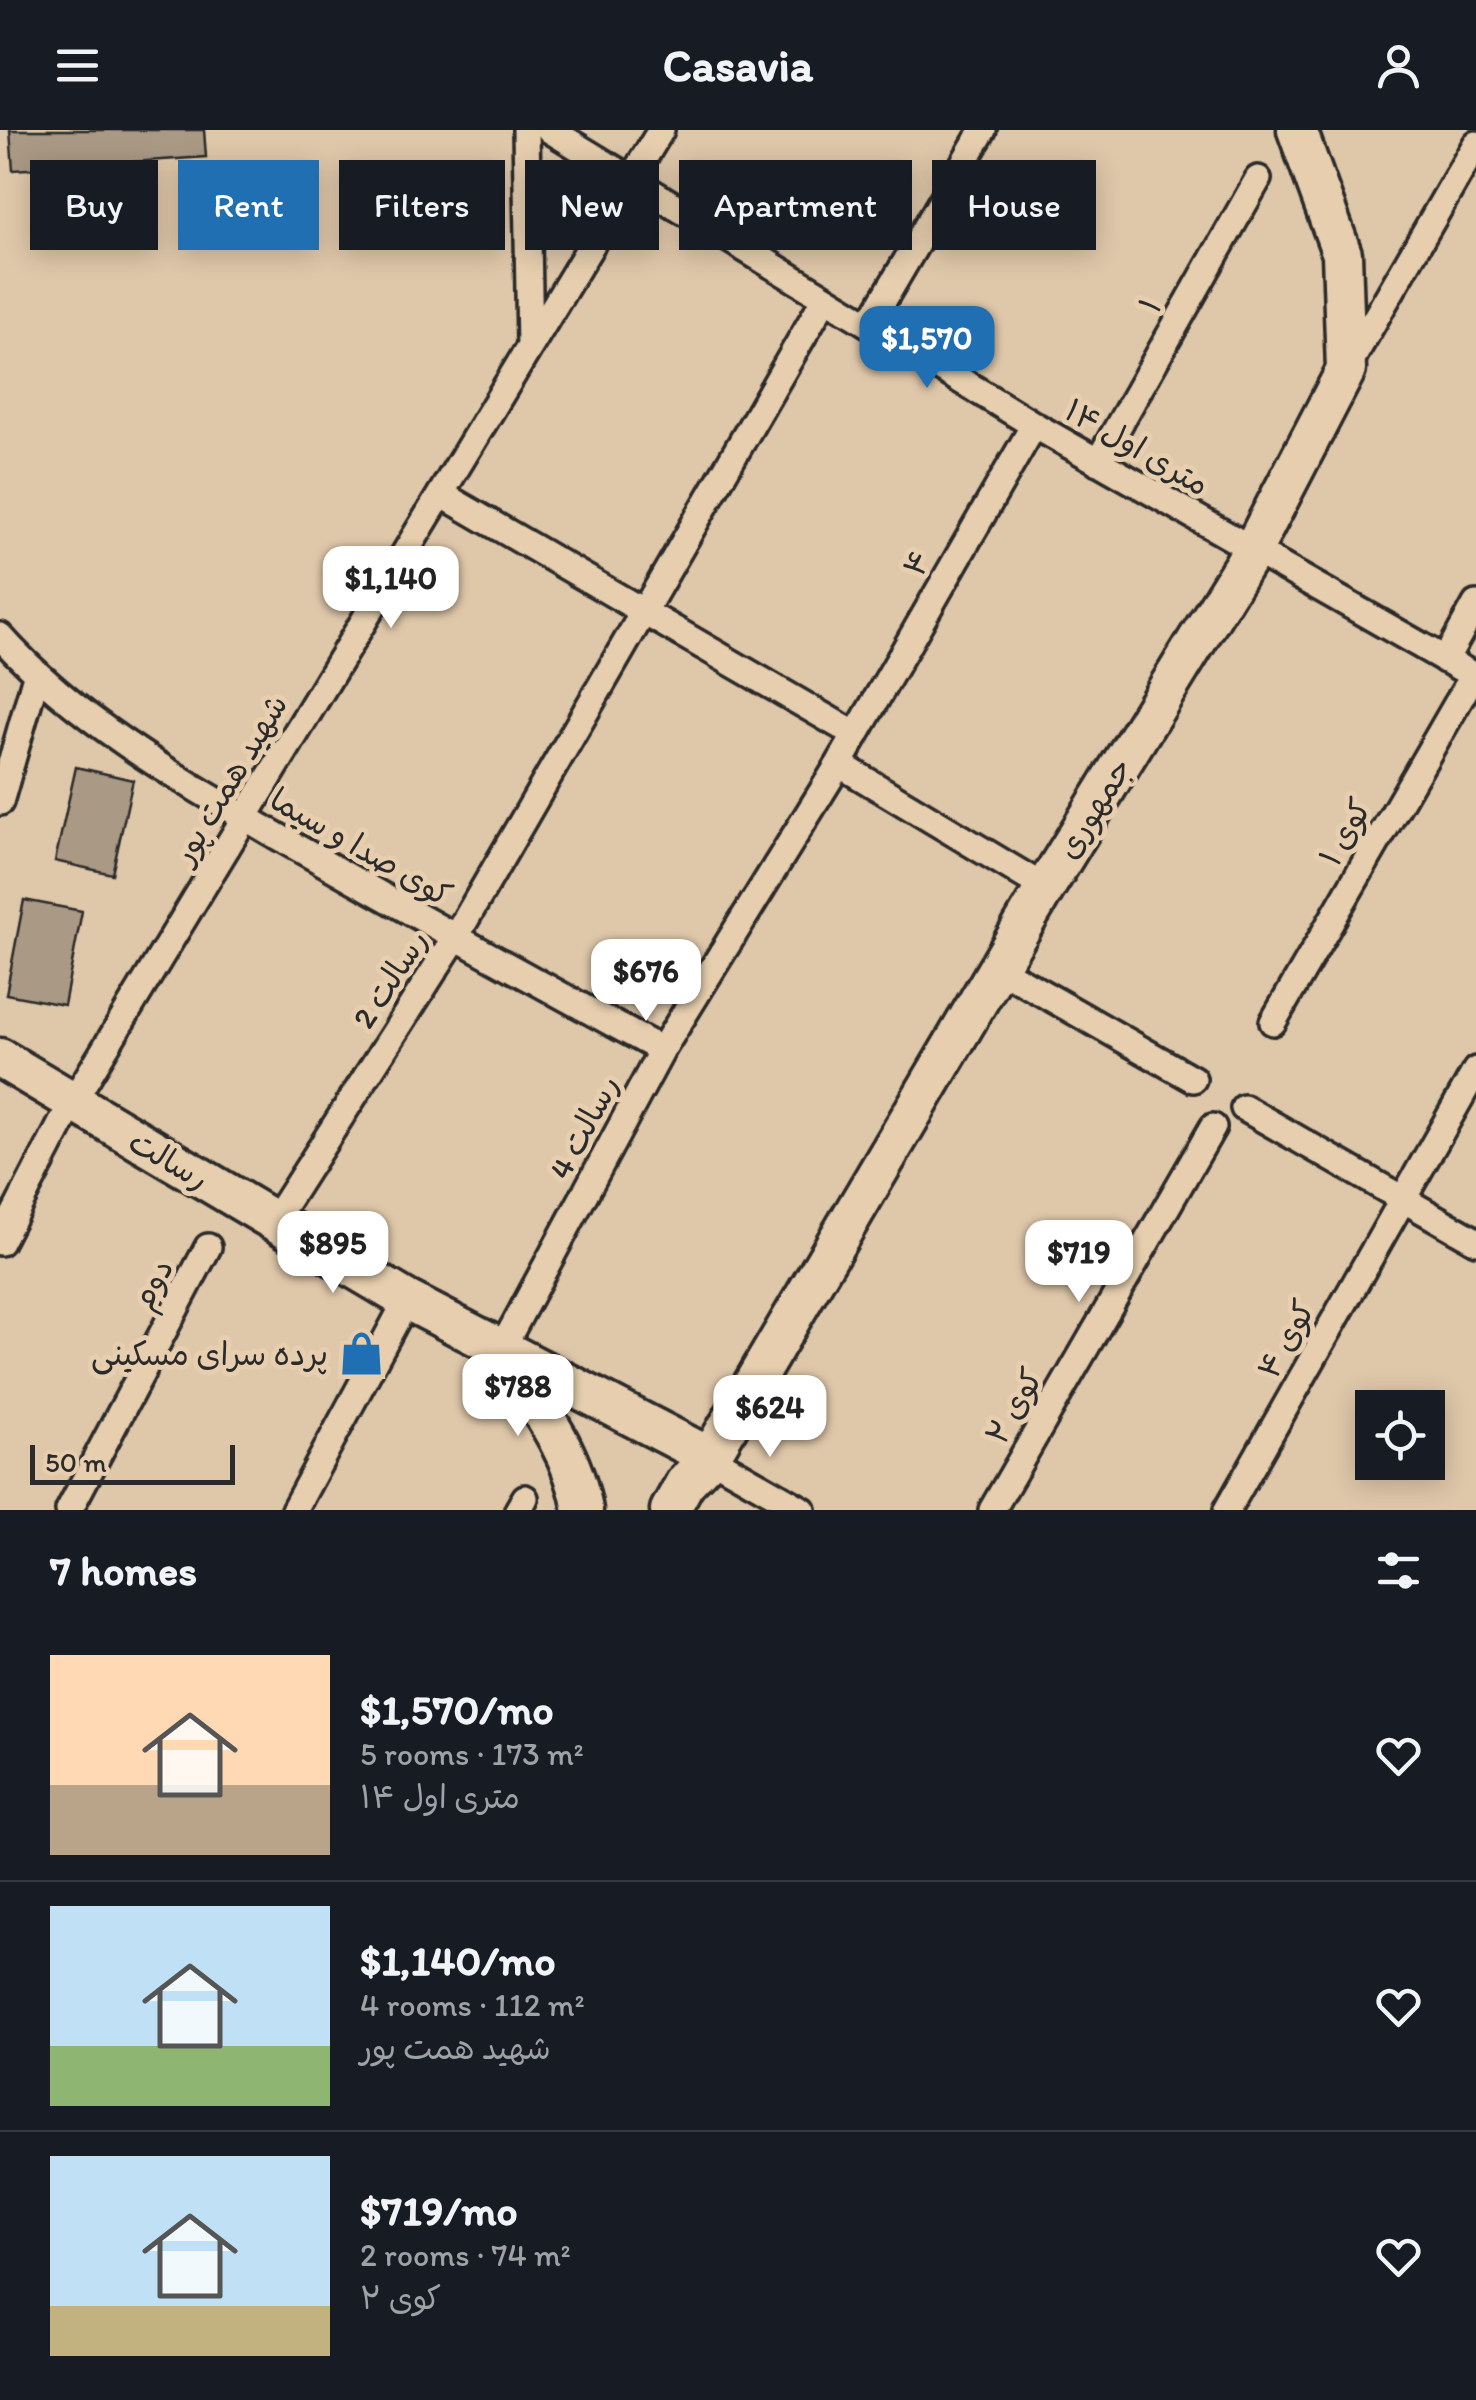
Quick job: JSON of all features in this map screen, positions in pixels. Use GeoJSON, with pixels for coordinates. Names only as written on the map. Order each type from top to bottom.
{"type":"FeatureCollection","features":[{"type":"Feature","properties":{"kind":"main road","name":"جمهوری"},"geometry":{"type":"LineString","coordinates":[[670,1510],[685,1484],[710,1457],[1046,888],[1252,552],[1346,370],[1342,254],[1296,130]]}},
{"type":"Feature","properties":{"kind":"main road","name":"رسالت"},"geometry":{"type":"LineString","coordinates":[[0,1058],[407,1300],[710,1457]]}},
{"type":"Feature","properties":{"kind":"main road"},"geometry":{"type":"LineString","coordinates":[[501,1350],[561,1443],[578,1479],[583,1510]]}},
{"type":"Feature","properties":{"kind":"main road","name":"جمهوری"},"geometry":{"type":"LineString","coordinates":[[698,1510],[706,1496],[710,1457]]}},
{"type":"Feature","properties":{"kind":"street"},"geometry":{"type":"LineString","coordinates":[[526,130],[530,346]]}},
{"type":"Feature","properties":{"kind":"street","name":"۱۴ متری اول"},"geometry":{"type":"LineString","coordinates":[[550,130],[596,160]]}},
{"type":"Feature","properties":{"kind":"street","name":"شهید همت پور"},"geometry":{"type":"LineString","coordinates":[[643,160],[661,130]]}},
{"type":"Feature","properties":{"kind":"street"},"geometry":{"type":"LineString","coordinates":[[870,323],[983,130]]}},
{"type":"Feature","properties":{"kind":"street"},"geometry":{"type":"LineString","coordinates":[[1346,370],[1476,144]]}},
{"type":"Feature","properties":{"kind":"street","name":"۱"},"geometry":{"type":"LineString","coordinates":[[1098,462],[1258,179]]}},
{"type":"Feature","properties":{"kind":"street","name":"۱۴ متری اول"},"geometry":{"type":"LineString","coordinates":[[659,199],[1034,425],[1474,676]]}},
{"type":"Feature","properties":{"kind":"street","name":"شهید همت پور"},"geometry":{"type":"LineString","coordinates":[[0,1242],[72,1103],[589,250]]}},
{"type":"Feature","properties":{"kind":"street","name":"رسالت 2"},"geometry":{"type":"LineString","coordinates":[[274,1221],[455,938],[824,298]]}},
{"type":"Feature","properties":{"kind":"street","name":"۴"},"geometry":{"type":"LineString","coordinates":[[856,734],[1034,425]]}},
{"type":"Feature","properties":{"kind":"street"},"geometry":{"type":"LineString","coordinates":[[442,494],[856,734]]}},
{"type":"Feature","properties":{"kind":"street"},"geometry":{"type":"LineString","coordinates":[[1445,660],[1476,604]]}},
{"type":"Feature","properties":{"kind":"street","name":"کوی صدا و سیما"},"geometry":{"type":"LineString","coordinates":[[0,636],[36,676],[132,750],[455,938],[662,1050]]}},
{"type":"Feature","properties":{"kind":"street"},"geometry":{"type":"LineString","coordinates":[[1,786],[36,676]]}},
{"type":"Feature","properties":{"kind":"street","name":"کوی ۱"},"geometry":{"type":"LineString","coordinates":[[1273,1022],[1474,676]]}},
{"type":"Feature","properties":{"kind":"street","name":"رسالت 4"},"geometry":{"type":"LineString","coordinates":[[501,1350],[662,1050],[856,734]]}},
{"type":"Feature","properties":{"kind":"street"},"geometry":{"type":"LineString","coordinates":[[839,764],[1046,888]]}},
{"type":"Feature","properties":{"kind":"street"},"geometry":{"type":"LineString","coordinates":[[1000,968],[1193,1080]]}},
{"type":"Feature","properties":{"kind":"street","name":"کوی ۴"},"geometry":{"type":"LineString","coordinates":[[1227,1510],[1476,1070]]}},
{"type":"Feature","properties":{"kind":"street"},"geometry":{"type":"LineString","coordinates":[[1244,1108],[1476,1241]]}},
{"type":"Feature","properties":{"kind":"street","name":"کوی ۲"},"geometry":{"type":"LineString","coordinates":[[992,1510],[1213,1126]]}},
{"type":"Feature","properties":{"kind":"street","name":"دوم"},"geometry":{"type":"LineString","coordinates":[[69,1510],[208,1246]]}},
{"type":"Feature","properties":{"kind":"street"},"geometry":{"type":"LineString","coordinates":[[294,1510],[407,1300]]}},
{"type":"Feature","properties":{"kind":"street"},"geometry":{"type":"LineString","coordinates":[[710,1457],[803,1510]]}},
{"type":"Feature","properties":{"kind":"building"},"geometry":{"type":"Polygon","coordinates":[[[10,130],[204,130],[206,157],[30,160],[30,169],[13,170],[10,130]]]}},
{"type":"Feature","properties":{"kind":"building"},"geometry":{"type":"Polygon","coordinates":[[[76,767],[133,780],[112,874],[55,861],[76,767]]]}},
{"type":"Feature","properties":{"kind":"building"},"geometry":{"type":"Polygon","coordinates":[[[24,900],[82,911],[64,1005],[6,994],[24,900]]]}},
{"type":"Feature","properties":{"kind":"place","name":"پرده سرای مسکینی"},"geometry":{"type":"Point","coordinates":[361,1354]}}]}
